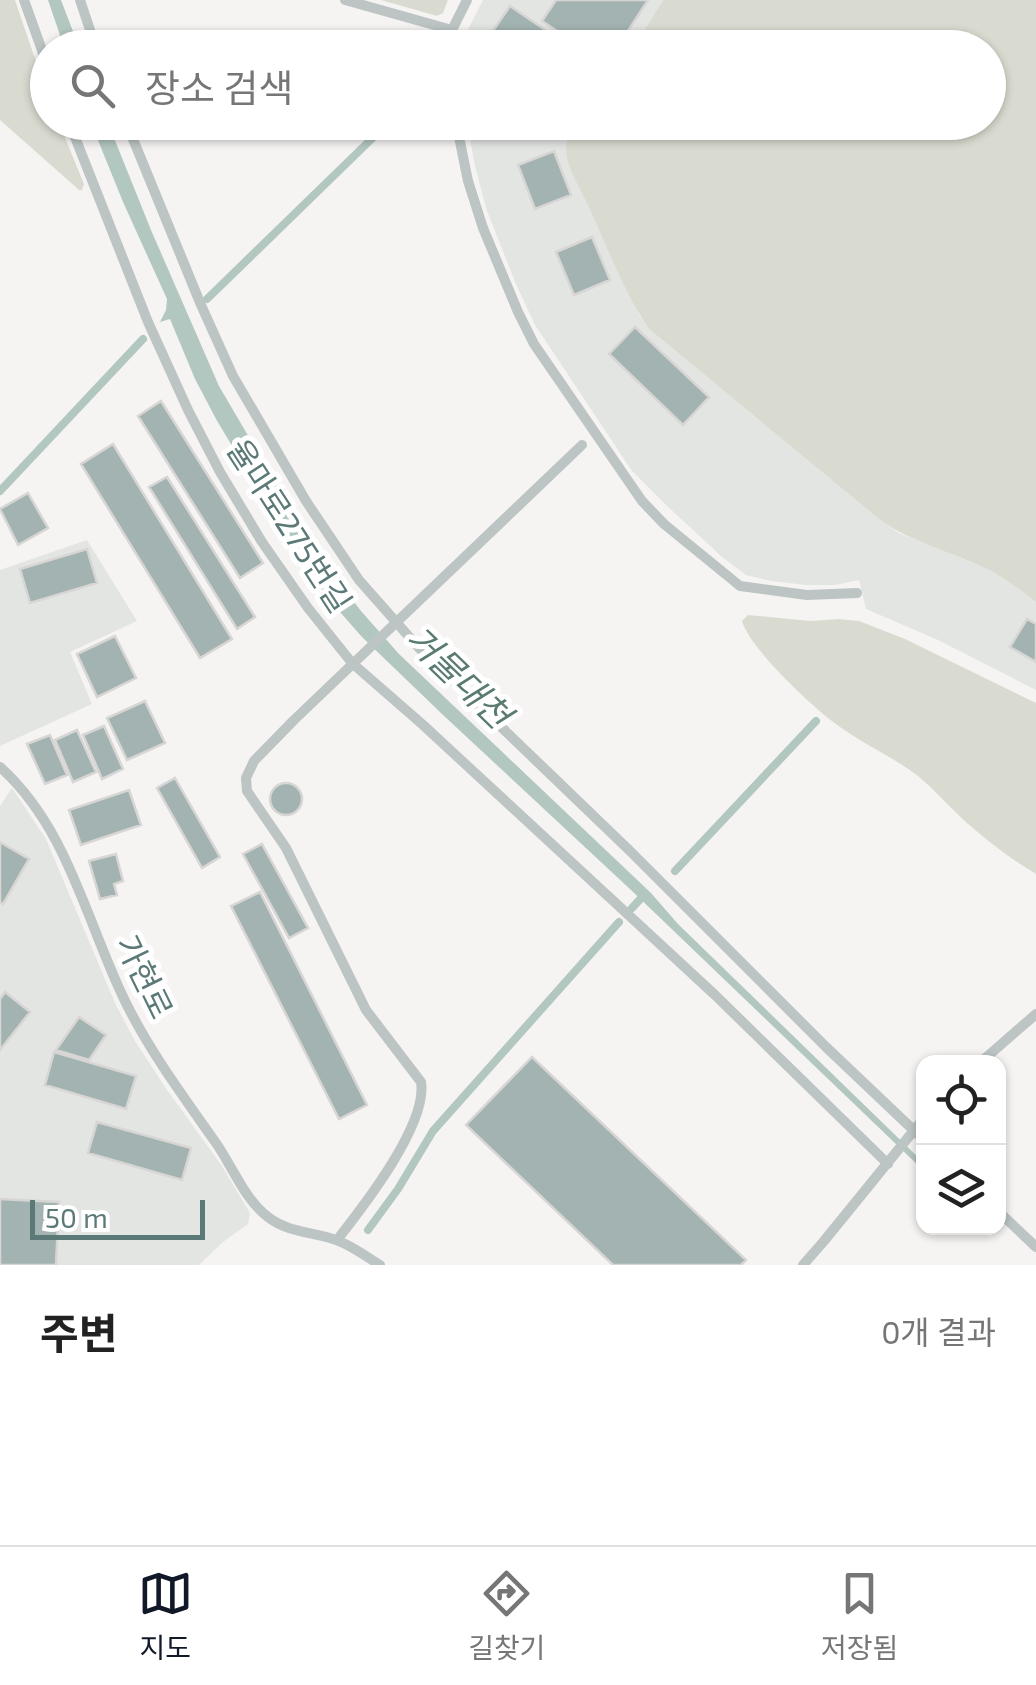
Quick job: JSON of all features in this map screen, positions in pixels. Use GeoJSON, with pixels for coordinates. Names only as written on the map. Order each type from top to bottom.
{"type":"FeatureCollection","features":[{"type":"Feature","properties":{"kind":"lane"},"geometry":{"type":"LineString","coordinates":[[24,0],[35,30]]}},
{"type":"Feature","properties":{"kind":"lane"},"geometry":{"type":"LineString","coordinates":[[80,0],[90,30]]}},
{"type":"Feature","properties":{"kind":"lane"},"geometry":{"type":"LineString","coordinates":[[344,0],[452,30],[467,0]]}},
{"type":"Feature","properties":{"kind":"lane","name":"율마로275번길"},"geometry":{"type":"LineString","coordinates":[[76,140],[148,322],[204,441],[284,576],[352,663],[715,995],[888,1164]]}},
{"type":"Feature","properties":{"kind":"lane"},"geometry":{"type":"LineString","coordinates":[[133,140],[233,376],[332,543],[359,580],[419,648],[916,1133]]}},
{"type":"Feature","properties":{"kind":"lane"},"geometry":{"type":"LineString","coordinates":[[460,140],[484,228],[534,344],[642,500],[664,524],[740,586],[807,595],[857,593]]}},
{"type":"Feature","properties":{"kind":"lane"},"geometry":{"type":"LineString","coordinates":[[380,1265],[337,1240],[367,1203],[408,1132],[423,1094],[421,1082],[366,1010],[286,848],[247,791],[246,778],[254,761],[352,663],[582,445]]}},
{"type":"Feature","properties":{"kind":"lane","name":"가현로"},"geometry":{"type":"LineString","coordinates":[[0,767],[33,802],[58,843],[126,1004],[164,1070],[254,1204],[283,1226],[337,1240]]}},
{"type":"Feature","properties":{"kind":"lane"},"geometry":{"type":"LineString","coordinates":[[989,1055],[1036,1014]]}},
{"type":"Feature","properties":{"kind":"lane"},"geometry":{"type":"LineString","coordinates":[[802,1265],[916,1126]]}},
{"type":"Feature","properties":{"kind":"lane"},"geometry":{"type":"LineString","coordinates":[[1006,1219],[1036,1247]]}},
{"type":"Feature","properties":{"kind":"shaded area"},"geometry":{"type":"Polygon","coordinates":[[[0,0],[15,0],[30,44],[30,140],[66,140],[84,184],[82,190],[0,120],[0,0]]]}},
{"type":"Feature","properties":{"kind":"shaded area"},"geometry":{"type":"Polygon","coordinates":[[[48,0],[61,0],[72,30],[58,30],[48,0]]]}},
{"type":"Feature","properties":{"kind":"shaded area"},"geometry":{"type":"Polygon","coordinates":[[[381,0],[448,0],[443,13],[437,16],[381,0]]]}},
{"type":"Feature","properties":{"kind":"shaded area"},"geometry":{"type":"Polygon","coordinates":[[[483,0],[663,0],[644,30],[468,30],[483,0]]]}},
{"type":"Feature","properties":{"kind":"shaded area"},"geometry":{"type":"Polygon","coordinates":[[[663,0],[1036,0],[1036,602],[990,571],[880,520],[649,329],[573,176],[566,149],[568,140],[1006,140],[1006,30],[644,30],[663,0]]]}},
{"type":"Feature","properties":{"kind":"shaded area"},"geometry":{"type":"Polygon","coordinates":[[[98,140],[115,140],[219,386],[306,535],[361,611],[399,654],[651,893],[678,924],[916,1155],[916,1163],[442,714],[362,637],[325,595],[216,419],[170,319],[160,322],[167,299],[98,140]]]}},
{"type":"Feature","properties":{"kind":"shaded area"},"geometry":{"type":"Polygon","coordinates":[[[470,140],[568,140],[570,166],[649,329],[880,520],[899,533],[984,567],[1036,602],[1036,690],[866,609],[859,580],[806,585],[746,575],[665,504],[632,471],[535,325],[486,208],[470,140]]]}},
{"type":"Feature","properties":{"kind":"shaded area"},"geometry":{"type":"Polygon","coordinates":[[[87,540],[137,621],[70,652],[92,704],[0,746],[0,570],[87,540]]]}},
{"type":"Feature","properties":{"kind":"shaded area"},"geometry":{"type":"Polygon","coordinates":[[[748,615],[859,621],[905,639],[1036,703],[1036,874],[976,831],[918,776],[815,707],[757,647],[742,621],[748,615]]]}},
{"type":"Feature","properties":{"kind":"shaded area"},"geometry":{"type":"Polygon","coordinates":[[[12,788],[46,839],[135,1041],[250,1213],[248,1224],[199,1265],[0,1265],[0,806],[12,788]]]}},
{"type":"Feature","properties":{"kind":"building"},"geometry":{"type":"Polygon","coordinates":[[[556,0],[648,0],[629,30],[556,30],[542,21],[556,0]]]}},
{"type":"Feature","properties":{"kind":"building"},"geometry":{"type":"Polygon","coordinates":[[[510,6],[545,30],[493,30],[510,6]]]}},
{"type":"Feature","properties":{"kind":"building"},"geometry":{"type":"Polygon","coordinates":[[[554,151],[571,195],[535,209],[518,165],[554,151]]]}},
{"type":"Feature","properties":{"kind":"building"},"geometry":{"type":"Polygon","coordinates":[[[592,237],[610,280],[574,295],[556,252],[592,237]]]}},
{"type":"Feature","properties":{"kind":"building"},"geometry":{"type":"Polygon","coordinates":[[[635,327],[709,397],[683,425],[609,354],[635,327]]]}},
{"type":"Feature","properties":{"kind":"building"},"geometry":{"type":"Polygon","coordinates":[[[161,401],[263,563],[240,578],[138,416],[161,401]]]}},
{"type":"Feature","properties":{"kind":"building"},"geometry":{"type":"Polygon","coordinates":[[[113,444],[232,639],[200,658],[81,464],[113,444]]]}},
{"type":"Feature","properties":{"kind":"building"},"geometry":{"type":"Polygon","coordinates":[[[167,477],[255,617],[237,629],[149,487],[167,477]]]}},
{"type":"Feature","properties":{"kind":"building"},"geometry":{"type":"Polygon","coordinates":[[[28,493],[48,528],[18,545],[0,509],[28,493]]]}},
{"type":"Feature","properties":{"kind":"building"},"geometry":{"type":"Polygon","coordinates":[[[87,549],[97,583],[30,603],[20,569],[87,549]]]}},
{"type":"Feature","properties":{"kind":"building"},"geometry":{"type":"Polygon","coordinates":[[[1027,619],[1036,624],[1036,662],[1010,647],[1027,619]]]}},
{"type":"Feature","properties":{"kind":"building"},"geometry":{"type":"Polygon","coordinates":[[[115,636],[136,678],[97,697],[77,654],[115,636]]]}},
{"type":"Feature","properties":{"kind":"building"},"geometry":{"type":"Polygon","coordinates":[[[145,701],[165,743],[127,760],[107,718],[145,701]]]}},
{"type":"Feature","properties":{"kind":"building"},"geometry":{"type":"Polygon","coordinates":[[[104,726],[123,769],[102,779],[83,735],[104,726]]]}},
{"type":"Feature","properties":{"kind":"building"},"geometry":{"type":"Polygon","coordinates":[[[77,730],[96,772],[73,782],[55,740],[77,730]]]}},
{"type":"Feature","properties":{"kind":"building"},"geometry":{"type":"Polygon","coordinates":[[[50,735],[67,775],[45,784],[27,744],[50,735]]]}},
{"type":"Feature","properties":{"kind":"building"},"geometry":{"type":"Polygon","coordinates":[[[175,778],[220,857],[202,868],[157,788],[175,778]]]}},
{"type":"Feature","properties":{"kind":"building"},"geometry":{"type":"Polygon","coordinates":[[[286,783],[297,788],[302,799],[297,810],[286,815],[275,810],[270,799],[275,788],[286,783]]]}},
{"type":"Feature","properties":{"kind":"building"},"geometry":{"type":"Polygon","coordinates":[[[129,790],[141,825],[81,845],[69,810],[129,790]]]}},
{"type":"Feature","properties":{"kind":"building"},"geometry":{"type":"Polygon","coordinates":[[[0,842],[29,859],[3,904],[0,902],[0,842]]]}},
{"type":"Feature","properties":{"kind":"building"},"geometry":{"type":"Polygon","coordinates":[[[262,844],[308,928],[289,938],[243,854],[262,844]]]}},
{"type":"Feature","properties":{"kind":"building"},"geometry":{"type":"Polygon","coordinates":[[[116,854],[123,881],[114,884],[117,895],[100,899],[89,861],[116,854]]]}},
{"type":"Feature","properties":{"kind":"building"},"geometry":{"type":"Polygon","coordinates":[[[260,892],[367,1105],[339,1119],[231,906],[260,892]]]}},
{"type":"Feature","properties":{"kind":"building"},"geometry":{"type":"Polygon","coordinates":[[[5,992],[30,1012],[0,1050],[0,999],[5,992]]]}},
{"type":"Feature","properties":{"kind":"building"},"geometry":{"type":"Polygon","coordinates":[[[79,1017],[106,1035],[89,1060],[56,1050],[79,1017]]]}},
{"type":"Feature","properties":{"kind":"building"},"geometry":{"type":"Polygon","coordinates":[[[54,1052],[136,1076],[126,1109],[45,1085],[54,1052]]]}},
{"type":"Feature","properties":{"kind":"building"},"geometry":{"type":"Polygon","coordinates":[[[532,1057],[746,1260],[741,1265],[613,1265],[466,1125],[532,1057]]]}},
{"type":"Feature","properties":{"kind":"building"},"geometry":{"type":"Polygon","coordinates":[[[97,1122],[191,1148],[182,1180],[88,1153],[97,1122]]]}},
{"type":"Feature","properties":{"kind":"building"},"geometry":{"type":"Polygon","coordinates":[[[0,1199],[59,1202],[56,1265],[0,1265],[0,1199]]]}},
{"type":"Feature","properties":{"kind":"waterway"},"geometry":{"type":"LineString","coordinates":[[207,299],[370,140]]}},
{"type":"Feature","properties":{"kind":"waterway"},"geometry":{"type":"LineString","coordinates":[[0,491],[143,339]]}},
{"type":"Feature","properties":{"kind":"waterway"},"geometry":{"type":"LineString","coordinates":[[675,871],[816,721]]}},
{"type":"Feature","properties":{"kind":"waterway"},"geometry":{"type":"LineString","coordinates":[[632,908],[643,896]]}},
{"type":"Feature","properties":{"kind":"waterway"},"geometry":{"type":"LineString","coordinates":[[368,1230],[433,1131],[619,922]]}},
{"type":"Feature","properties":{"kind":"water label","name":"거물대천"},"geometry":{"type":"Point","coordinates":[458,677]}}]}
